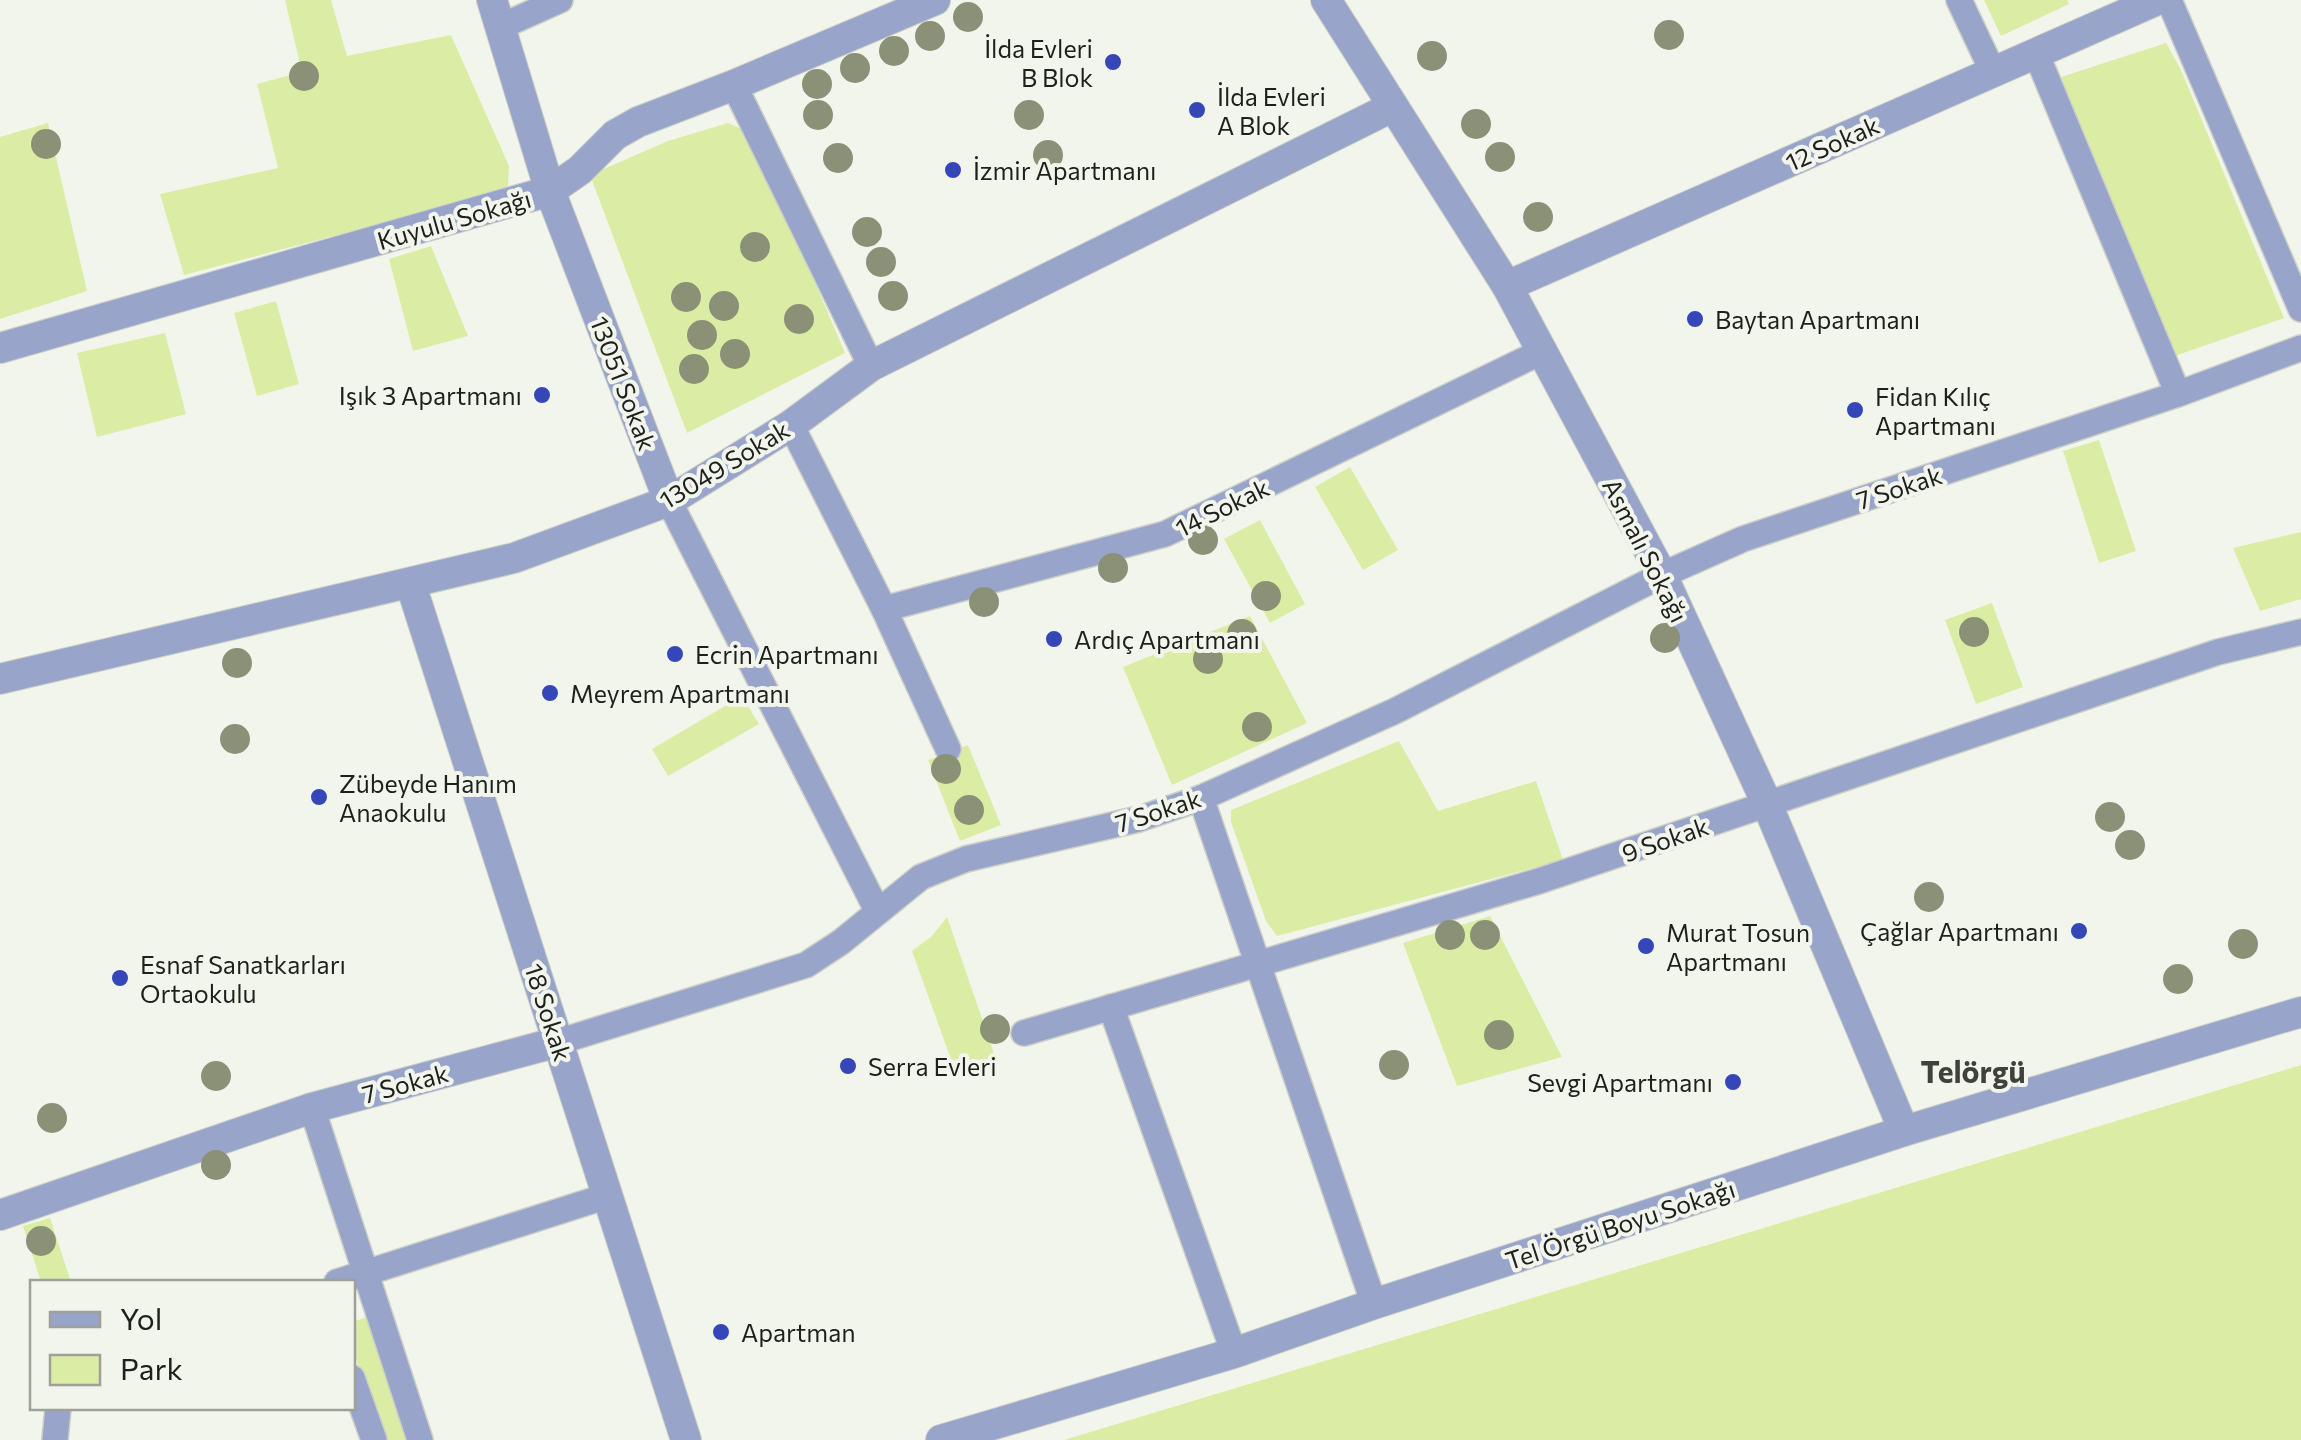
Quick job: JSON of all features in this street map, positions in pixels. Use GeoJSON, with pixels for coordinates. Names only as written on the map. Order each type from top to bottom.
{"type":"FeatureCollection","features":[{"type":"Feature","properties":{"kind":"street","name":"Kuyulu Sokağı"},"geometry":{"type":"LineString","coordinates":[[0,348],[550,191],[580,170],[615,136],[638,122],[734,86],[934,0]]}},
{"type":"Feature","properties":{"kind":"street","name":"Asmalı Sokağı"},"geometry":{"type":"LineString","coordinates":[[1326,0],[1507,286],[1662,576],[1768,804],[1904,1132]]}},
{"type":"Feature","properties":{"kind":"street","name":"12 Sokak"},"geometry":{"type":"LineString","coordinates":[[1507,286],[2036,54],[2110,9],[2157,0]]}},
{"type":"Feature","properties":{"kind":"street","name":"13051 Sokak"},"geometry":{"type":"LineString","coordinates":[[496,14],[550,191],[668,500]]}},
{"type":"Feature","properties":{"kind":"street","name":"13049 Sokak"},"geometry":{"type":"LineString","coordinates":[[0,679],[514,558],[668,500],[791,425],[871,366],[1392,107]]}},
{"type":"Feature","properties":{"kind":"street","name":"18 Sokak"},"geometry":{"type":"LineString","coordinates":[[411,585],[686,1440]]}},
{"type":"Feature","properties":{"kind":"street","name":"Tel Örgü Boyu Sokağı"},"geometry":{"type":"LineString","coordinates":[[941,1440],[1234,1353],[1904,1132],[2301,1012]]}},
{"type":"Feature","properties":{"kind":"street","name":"7 Sokak"},"geometry":{"type":"LineString","coordinates":[[0,1215],[312,1108],[558,1042]]}},
{"type":"Feature","properties":{"kind":"lane"},"geometry":{"type":"LineString","coordinates":[[496,14],[560,0]]}},
{"type":"Feature","properties":{"kind":"lane"},"geometry":{"type":"LineString","coordinates":[[1959,0],[1993,72]]}},
{"type":"Feature","properties":{"kind":"lane"},"geometry":{"type":"LineString","coordinates":[[2169,0],[2301,309]]}},
{"type":"Feature","properties":{"kind":"lane"},"geometry":{"type":"LineString","coordinates":[[2036,54],[2178,394]]}},
{"type":"Feature","properties":{"kind":"lane"},"geometry":{"type":"LineString","coordinates":[[734,86],[871,366]]}},
{"type":"Feature","properties":{"kind":"lane","name":"7 Sokak"},"geometry":{"type":"LineString","coordinates":[[558,1042],[806,965],[841,942],[921,877],[966,859],[1139,819],[1201,798],[1395,711],[1744,538],[2178,394],[2301,348]]}},
{"type":"Feature","properties":{"kind":"lane","name":"14 Sokak"},"geometry":{"type":"LineString","coordinates":[[884,609],[1165,534],[1541,352]]}},
{"type":"Feature","properties":{"kind":"lane"},"geometry":{"type":"LineString","coordinates":[[791,425],[884,609],[948,749]]}},
{"type":"Feature","properties":{"kind":"lane","name":"13051 Sokak"},"geometry":{"type":"LineString","coordinates":[[668,500],[877,910]]}},
{"type":"Feature","properties":{"kind":"lane","name":"9 Sokak"},"geometry":{"type":"LineString","coordinates":[[1024,1033],[1539,881],[2218,652],[2301,632]]}},
{"type":"Feature","properties":{"kind":"lane"},"geometry":{"type":"LineString","coordinates":[[1201,798],[1374,1304]]}},
{"type":"Feature","properties":{"kind":"lane"},"geometry":{"type":"LineString","coordinates":[[1111,1007],[1234,1353]]}},
{"type":"Feature","properties":{"kind":"lane"},"geometry":{"type":"LineString","coordinates":[[312,1108],[420,1440]]}},
{"type":"Feature","properties":{"kind":"lane"},"geometry":{"type":"LineString","coordinates":[[343,1280],[607,1196]]}},
{"type":"Feature","properties":{"kind":"lane"},"geometry":{"type":"LineString","coordinates":[[355,1386],[374,1440]]}},
{"type":"Feature","properties":{"kind":"lane"},"geometry":{"type":"LineString","coordinates":[[55,1440],[58,1410]]}},
{"type":"Feature","properties":{"kind":"green space"},"geometry":{"type":"Polygon","coordinates":[[[285,0],[331,0],[347,56],[451,35],[509,166],[508,186],[490,195],[184,275],[160,194],[278,168],[257,84],[302,72],[285,0]]]}},
{"type":"Feature","properties":{"kind":"green space"},"geometry":{"type":"Polygon","coordinates":[[[1984,0],[2067,0],[2069,4],[2001,36],[1984,0]]]}},
{"type":"Feature","properties":{"kind":"green space"},"geometry":{"type":"Polygon","coordinates":[[[2166,43],[2181,70],[2284,318],[2169,358],[2063,94],[2061,77],[2166,43]]]}},
{"type":"Feature","properties":{"kind":"green space"},"geometry":{"type":"Polygon","coordinates":[[[48,123],[87,291],[0,319],[0,137],[48,123]]]}},
{"type":"Feature","properties":{"kind":"green space"},"geometry":{"type":"Polygon","coordinates":[[[728,123],[751,133],[845,353],[687,433],[590,175],[668,141],[728,123]]]}},
{"type":"Feature","properties":{"kind":"green space"},"geometry":{"type":"Polygon","coordinates":[[[431,246],[468,336],[413,351],[389,259],[431,246]]]}},
{"type":"Feature","properties":{"kind":"green space"},"geometry":{"type":"Polygon","coordinates":[[[276,301],[299,384],[257,396],[234,313],[276,301]]]}},
{"type":"Feature","properties":{"kind":"green space"},"geometry":{"type":"Polygon","coordinates":[[[165,333],[186,414],[97,437],[77,353],[165,333]]]}},
{"type":"Feature","properties":{"kind":"green space"},"geometry":{"type":"Polygon","coordinates":[[[2099,440],[2136,551],[2099,563],[2063,451],[2099,440]]]}},
{"type":"Feature","properties":{"kind":"green space"},"geometry":{"type":"Polygon","coordinates":[[[1350,467],[1398,550],[1363,570],[1315,487],[1350,467]]]}},
{"type":"Feature","properties":{"kind":"green space"},"geometry":{"type":"Polygon","coordinates":[[[1260,520],[1305,604],[1270,623],[1224,539],[1260,520]]]}},
{"type":"Feature","properties":{"kind":"green space"},"geometry":{"type":"Polygon","coordinates":[[[2301,532],[2301,599],[2260,611],[2233,548],[2301,532]]]}},
{"type":"Feature","properties":{"kind":"green space"},"geometry":{"type":"Polygon","coordinates":[[[1992,603],[2023,687],[1976,704],[1945,620],[1992,603]]]}},
{"type":"Feature","properties":{"kind":"green space"},"geometry":{"type":"Polygon","coordinates":[[[1250,616],[1307,723],[1172,785],[1123,667],[1250,616]]]}},
{"type":"Feature","properties":{"kind":"green space"},"geometry":{"type":"Polygon","coordinates":[[[742,696],[759,724],[668,776],[652,749],[742,696]]]}},
{"type":"Feature","properties":{"kind":"green space"},"geometry":{"type":"Polygon","coordinates":[[[1399,741],[1438,811],[1536,781],[1563,860],[1277,936],[1266,921],[1231,822],[1231,810],[1399,741]]]}},
{"type":"Feature","properties":{"kind":"green space"},"geometry":{"type":"Polygon","coordinates":[[[968,745],[1001,825],[960,841],[928,760],[968,745]]]}},
{"type":"Feature","properties":{"kind":"green space"},"geometry":{"type":"Polygon","coordinates":[[[1490,916],[1562,1057],[1457,1086],[1403,943],[1490,916]]]}},
{"type":"Feature","properties":{"kind":"green space"},"geometry":{"type":"Polygon","coordinates":[[[947,917],[998,1065],[958,1079],[912,951],[932,936],[947,917]]]}},
{"type":"Feature","properties":{"kind":"green space"},"geometry":{"type":"Polygon","coordinates":[[[2301,1065],[2301,1440],[1064,1440],[2301,1065]]]}},
{"type":"Feature","properties":{"kind":"green space"},"geometry":{"type":"Polygon","coordinates":[[[50,1218],[70,1280],[40,1280],[23,1226],[50,1218]]]}},
{"type":"Feature","properties":{"kind":"green space"},"geometry":{"type":"Polygon","coordinates":[[[367,1317],[409,1440],[383,1440],[355,1356],[355,1321],[367,1317]]]}},
{"type":"Feature","properties":{"kind":"place","name":"İlda Evleri B Blok"},"geometry":{"type":"Point","coordinates":[1113,62]}},
{"type":"Feature","properties":{"kind":"place","name":"İlda Evleri A Blok"},"geometry":{"type":"Point","coordinates":[1197,110]}},
{"type":"Feature","properties":{"kind":"place","name":"İzmir Apartmanı"},"geometry":{"type":"Point","coordinates":[953,170]}},
{"type":"Feature","properties":{"kind":"place","name":"Baytan Apartmanı"},"geometry":{"type":"Point","coordinates":[1695,319]}},
{"type":"Feature","properties":{"kind":"place","name":"Işık 3 Apartmanı"},"geometry":{"type":"Point","coordinates":[542,395]}},
{"type":"Feature","properties":{"kind":"place","name":"Fidan Kılıç Apartmanı"},"geometry":{"type":"Point","coordinates":[1855,410]}},
{"type":"Feature","properties":{"kind":"place","name":"Ardıç Apartmanı"},"geometry":{"type":"Point","coordinates":[1054,639]}},
{"type":"Feature","properties":{"kind":"place","name":"Ecrin Apartmanı"},"geometry":{"type":"Point","coordinates":[675,654]}},
{"type":"Feature","properties":{"kind":"place","name":"Meyrem Apartmanı"},"geometry":{"type":"Point","coordinates":[550,693]}},
{"type":"Feature","properties":{"kind":"place","name":"Zübeyde Hanım Anaokulu"},"geometry":{"type":"Point","coordinates":[319,797]}},
{"type":"Feature","properties":{"kind":"place","name":"Çağlar Apartmanı"},"geometry":{"type":"Point","coordinates":[2079,931]}},
{"type":"Feature","properties":{"kind":"place","name":"Murat Tosun Apartmanı"},"geometry":{"type":"Point","coordinates":[1646,946]}},
{"type":"Feature","properties":{"kind":"place","name":"Esnaf Sanatkarları Ortaokulu"},"geometry":{"type":"Point","coordinates":[120,978]}},
{"type":"Feature","properties":{"kind":"place","name":"Serra Evleri"},"geometry":{"type":"Point","coordinates":[848,1066]}},
{"type":"Feature","properties":{"kind":"place","name":"Sevgi Apartmanı"},"geometry":{"type":"Point","coordinates":[1733,1082]}},
{"type":"Feature","properties":{"kind":"place","name":"Apartman"},"geometry":{"type":"Point","coordinates":[721,1332]}},
{"type":"Feature","properties":{"kind":"district","name":"Telörgü"},"geometry":{"type":"Point","coordinates":[1973,1070]}}]}
